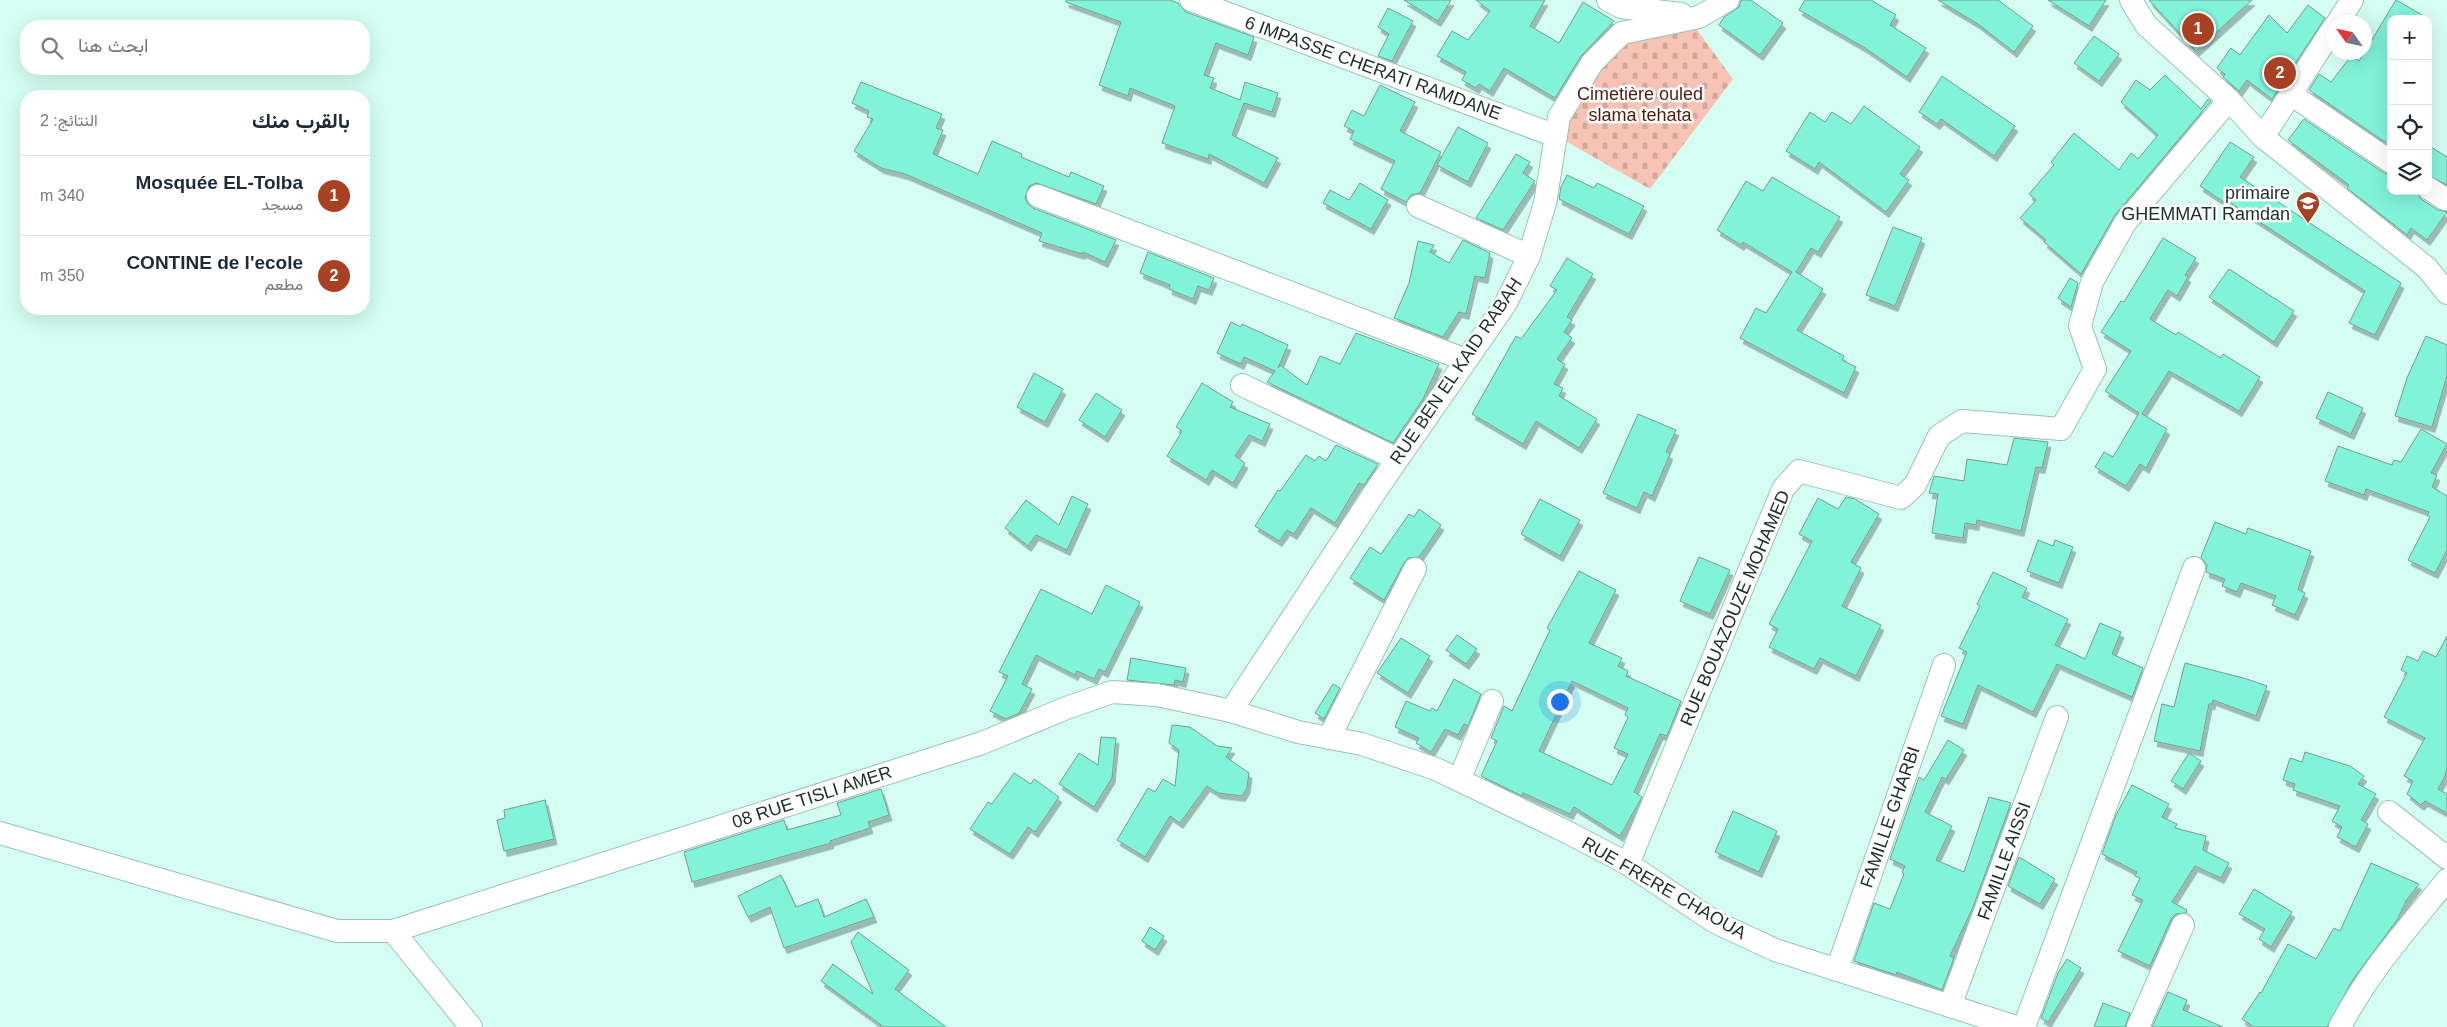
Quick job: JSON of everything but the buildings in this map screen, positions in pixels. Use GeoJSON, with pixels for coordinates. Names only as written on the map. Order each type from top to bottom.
{"type":"FeatureCollection","features":[{"type":"Feature","properties":{"kind":"street","name":"6 IMPASSE CHERATI RAMDANE"},"geometry":{"type":"LineString","coordinates":[[1191,0],[1218,5],[1556,136]]}},
{"type":"Feature","properties":{"kind":"street"},"geometry":{"type":"LineString","coordinates":[[1608,0],[1621,6],[1699,17]]}},
{"type":"Feature","properties":{"kind":"street","name":"RUE BEN EL KAID RABAH"},"geometry":{"type":"LineString","coordinates":[[1231,710],[1397,459],[1506,303],[1530,256],[1545,203],[1559,117],[1572,92],[1592,63],[1622,33],[1699,17],[1728,0]]}},
{"type":"Feature","properties":{"kind":"street"},"geometry":{"type":"LineString","coordinates":[[2131,0],[2146,25],[2229,100],[2263,137],[2427,268],[2447,293]]}},
{"type":"Feature","properties":{"kind":"street"},"geometry":{"type":"LineString","coordinates":[[2342,15],[2352,0]]}},
{"type":"Feature","properties":{"kind":"street"},"geometry":{"type":"LineString","coordinates":[[2263,137],[2327,39]]}},
{"type":"Feature","properties":{"kind":"street"},"geometry":{"type":"LineString","coordinates":[[2292,95],[2387,159]]}},
{"type":"Feature","properties":{"kind":"street","name":"RUE BOUAZOUZE MOHAMED"},"geometry":{"type":"LineString","coordinates":[[1628,864],[1783,490],[1799,471],[1901,498],[1915,486],[1939,436],[1962,421],[2061,429],[2095,369],[2080,326],[2092,282],[2125,223],[2229,100]]}},
{"type":"Feature","properties":{"kind":"street"},"geometry":{"type":"LineString","coordinates":[[1038,196],[1466,360]]}},
{"type":"Feature","properties":{"kind":"street"},"geometry":{"type":"LineString","coordinates":[[1418,206],[1530,256]]}},
{"type":"Feature","properties":{"kind":"street"},"geometry":{"type":"LineString","coordinates":[[1242,385],[1397,459]]}},
{"type":"Feature","properties":{"kind":"street"},"geometry":{"type":"LineString","coordinates":[[2024,1027],[2194,568]]}},
{"type":"Feature","properties":{"kind":"street"},"geometry":{"type":"LineString","coordinates":[[1329,738],[1416,569]]}},
{"type":"Feature","properties":{"kind":"street","name":"FAMILLE GHARBI"},"geometry":{"type":"LineString","coordinates":[[1836,970],[1944,665]]}},
{"type":"Feature","properties":{"kind":"street","name":"08 RUE TISLI AMER"},"geometry":{"type":"LineString","coordinates":[[0,833],[337,930],[394,931],[982,743],[1069,707],[1112,692],[1157,695],[1231,710]]}},
{"type":"Feature","properties":{"kind":"street"},"geometry":{"type":"LineString","coordinates":[[1459,780],[1492,701]]}},
{"type":"Feature","properties":{"kind":"street","name":"RUE FRERE CHAOUA"},"geometry":{"type":"LineString","coordinates":[[1231,710],[1298,732],[1362,744],[1436,769],[1628,864],[1715,922],[1775,950],[2016,1027]]}},
{"type":"Feature","properties":{"kind":"street","name":"FAMILLE AISSI"},"geometry":{"type":"LineString","coordinates":[[1950,1006],[2057,717]]}},
{"type":"Feature","properties":{"kind":"street"},"geometry":{"type":"LineString","coordinates":[[2389,812],[2447,858]]}},
{"type":"Feature","properties":{"kind":"street"},"geometry":{"type":"LineString","coordinates":[[2340,1027],[2355,997],[2374,970],[2447,880]]}},
{"type":"Feature","properties":{"kind":"street"},"geometry":{"type":"LineString","coordinates":[[2138,1027],[2183,925]]}},
{"type":"Feature","properties":{"kind":"street"},"geometry":{"type":"LineString","coordinates":[[394,931],[471,1027]]}},
{"type":"Feature","properties":{"kind":"green space","name":"Cimetière ouled slama tehata"},"geometry":{"type":"Polygon","coordinates":[[[1695,27],[1733,79],[1650,189],[1560,138],[1562,117],[1623,36],[1695,27]]]}},
{"type":"Feature","properties":{"kind":"place","name":"Mosquée EL-Tolba"},"geometry":{"type":"Point","coordinates":[2198,29]}},
{"type":"Feature","properties":{"kind":"place","name":"CONTINE de l'ecole"},"geometry":{"type":"Point","coordinates":[2280,73]}},
{"type":"Feature","properties":{"kind":"place","name":"primaire GHEMMATI Ramdan"},"geometry":{"type":"Point","coordinates":[2308,224]}}]}
